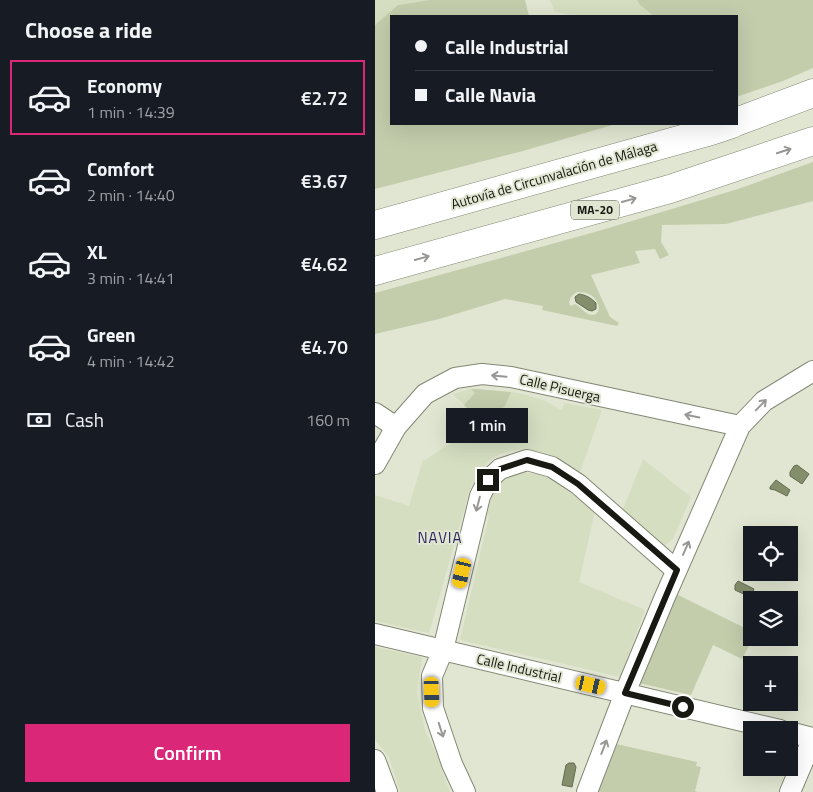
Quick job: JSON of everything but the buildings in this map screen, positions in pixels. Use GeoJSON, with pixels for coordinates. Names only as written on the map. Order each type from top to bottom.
{"type":"FeatureCollection","features":[{"type":"Feature","properties":{"kind":"highway"},"geometry":{"type":"LineString","coordinates":[[738,121],[813,93]]}},
{"type":"Feature","properties":{"kind":"highway","name":"Autovía de Circunvalación de Málaga"},"geometry":{"type":"LineString","coordinates":[[375,225],[729,125]]}},
{"type":"Feature","properties":{"kind":"highway","name":"MA-20"},"geometry":{"type":"LineString","coordinates":[[375,271],[670,189],[813,141]]}},
{"type":"Feature","properties":{"kind":"street"},"geometry":{"type":"LineString","coordinates":[[587,792],[625,693],[740,426],[764,401],[813,371]]}},
{"type":"Feature","properties":{"kind":"street","name":"Calle Pisuerga"},"geometry":{"type":"LineString","coordinates":[[375,464],[395,427],[425,394],[455,378],[482,374],[511,377],[740,426]]}},
{"type":"Feature","properties":{"kind":"street"},"geometry":{"type":"LineString","coordinates":[[375,413],[395,427]]}},
{"type":"Feature","properties":{"kind":"street"},"geometry":{"type":"LineString","coordinates":[[465,792],[452,764],[433,708],[432,676],[443,650],[480,496],[488,480],[500,469],[527,460],[552,467],[578,484],[677,570]]}},
{"type":"Feature","properties":{"kind":"street","name":"Calle Industrial"},"geometry":{"type":"LineString","coordinates":[[375,634],[743,721]]}},
{"type":"Feature","properties":{"kind":"street"},"geometry":{"type":"LineString","coordinates":[[790,792],[813,738],[798,734]]}},
{"type":"Feature","properties":{"kind":"street"},"geometry":{"type":"LineString","coordinates":[[375,760],[387,792]]}},
{"type":"Feature","properties":{"kind":"shaded area"},"geometry":{"type":"Polygon","coordinates":[[[375,0],[430,0],[398,5],[375,25],[375,0]]]}},
{"type":"Feature","properties":{"kind":"shaded area"},"geometry":{"type":"Polygon","coordinates":[[[430,0],[525,0],[529,15],[390,15],[390,125],[613,125],[523,151],[375,189],[375,25],[398,5],[430,0]]]}},
{"type":"Feature","properties":{"kind":"shaded area"},"geometry":{"type":"Polygon","coordinates":[[[550,0],[637,0],[640,5],[653,15],[571,15],[555,12],[550,0]]]}},
{"type":"Feature","properties":{"kind":"shaded area"},"geometry":{"type":"Polygon","coordinates":[[[637,0],[813,0],[813,68],[783,81],[738,96],[738,15],[653,15],[640,5],[637,0]]]}},
{"type":"Feature","properties":{"kind":"shaded area"},"geometry":{"type":"Polygon","coordinates":[[[813,162],[813,201],[726,224],[662,225],[661,242],[669,255],[660,259],[655,249],[635,251],[640,263],[591,275],[610,317],[619,323],[617,326],[542,310],[543,306],[505,299],[439,319],[375,334],[375,293],[602,230],[738,189],[813,162]],[[575,293],[569,303],[571,306],[575,304],[579,306],[588,314],[593,315],[599,310],[598,305],[592,296],[585,293],[575,293]]]}},
{"type":"Feature","properties":{"kind":"shaded area"},"geometry":{"type":"Polygon","coordinates":[[[579,294],[594,301],[596,309],[588,310],[576,302],[575,297],[579,294]]]}},
{"type":"Feature","properties":{"kind":"shaded area"},"geometry":{"type":"Polygon","coordinates":[[[471,389],[523,394],[546,401],[561,410],[565,403],[602,410],[580,472],[540,452],[522,449],[500,454],[489,461],[482,469],[471,486],[429,633],[375,621],[375,495],[409,506],[423,460],[482,422],[453,394],[471,389]]]}},
{"type":"Feature","properties":{"kind":"shaded area"},"geometry":{"type":"Polygon","coordinates":[[[471,389],[511,392],[505,406],[482,422],[464,405],[475,393],[471,389]]]}},
{"type":"Feature","properties":{"kind":"shaded area"},"geometry":{"type":"Polygon","coordinates":[[[643,459],[691,497],[673,539],[664,546],[623,509],[643,459]]]}},
{"type":"Feature","properties":{"kind":"shaded area"},"geometry":{"type":"Polygon","coordinates":[[[797,465],[809,474],[802,484],[790,476],[790,472],[797,465]]]}},
{"type":"Feature","properties":{"kind":"shaded area"},"geometry":{"type":"Polygon","coordinates":[[[521,472],[539,474],[553,480],[595,511],[579,582],[645,610],[620,677],[460,640],[489,516],[487,515],[492,495],[504,479],[521,472]]]}},
{"type":"Feature","properties":{"kind":"shaded area"},"geometry":{"type":"Polygon","coordinates":[[[776,480],[790,490],[787,496],[770,489],[776,480]]]}},
{"type":"Feature","properties":{"kind":"shaded area"},"geometry":{"type":"Polygon","coordinates":[[[738,581],[754,589],[753,591],[743,591],[743,594],[735,590],[735,585],[738,581]]]}},
{"type":"Feature","properties":{"kind":"shaded area"},"geometry":{"type":"Polygon","coordinates":[[[676,594],[743,627],[743,646],[749,646],[742,659],[713,645],[691,695],[639,683],[676,594]]]}},
{"type":"Feature","properties":{"kind":"shaded area"},"geometry":{"type":"Polygon","coordinates":[[[375,647],[422,657],[417,692],[425,730],[442,766],[441,769],[450,792],[400,792],[389,757],[375,740],[375,647]]]}},
{"type":"Feature","properties":{"kind":"shaded area"},"geometry":{"type":"Polygon","coordinates":[[[616,744],[697,762],[696,766],[701,767],[695,791],[698,792],[598,792],[616,744]]]}},
{"type":"Feature","properties":{"kind":"shaded area"},"geometry":{"type":"Polygon","coordinates":[[[574,763],[576,767],[572,787],[562,785],[566,765],[574,763]]]}},
{"type":"Feature","properties":{"kind":"district","name":"NAVIA"},"geometry":{"type":"Point","coordinates":[440,538]}},
{"type":"Feature","properties":{"kind":"route"},"geometry":{"type":"LineString","coordinates":[[488,480],[500,469],[527,460],[552,467],[578,484],[677,570],[625,693],[683,707]]}}]}
